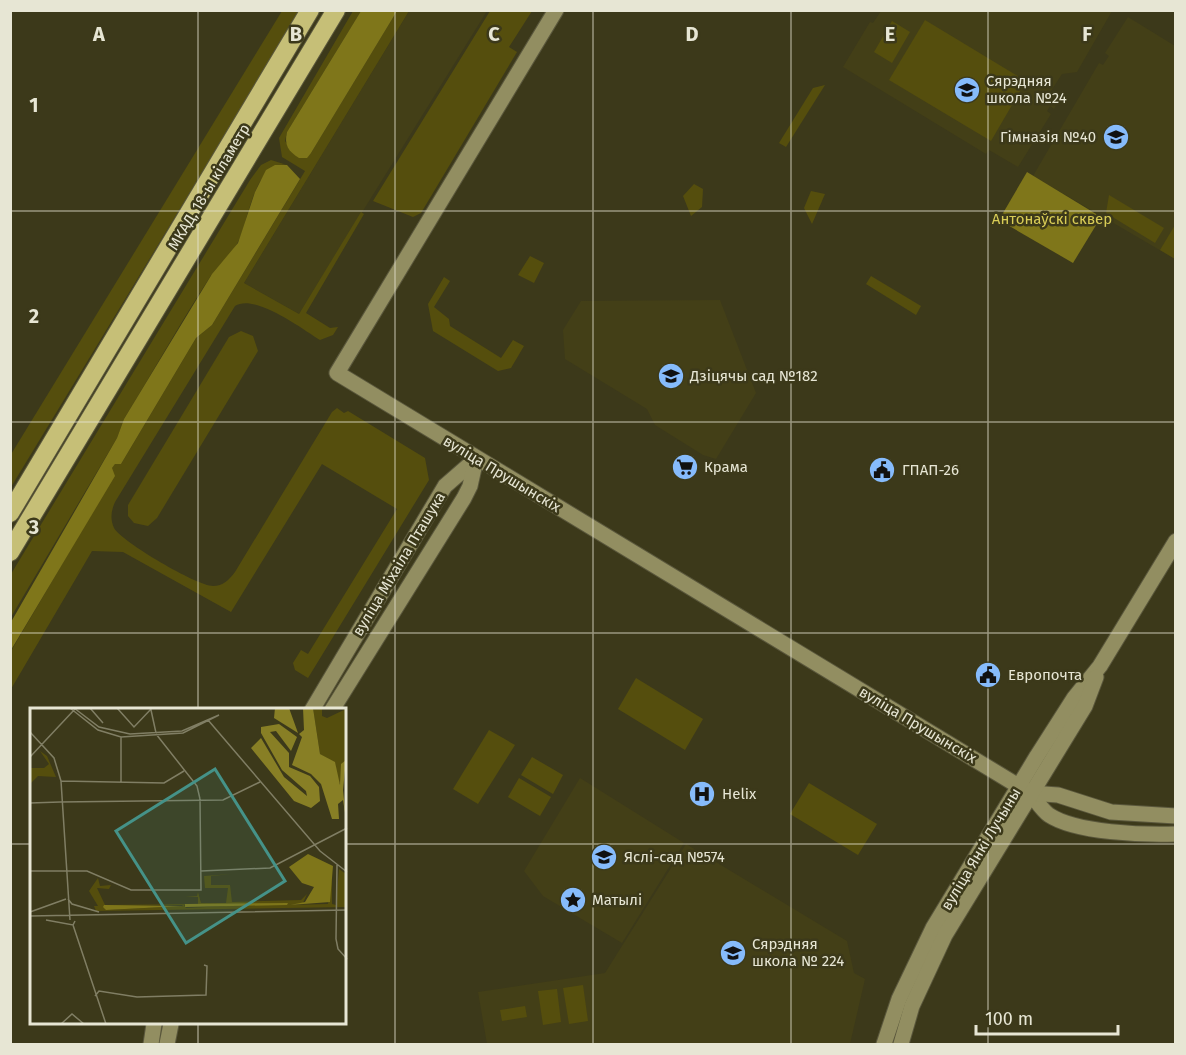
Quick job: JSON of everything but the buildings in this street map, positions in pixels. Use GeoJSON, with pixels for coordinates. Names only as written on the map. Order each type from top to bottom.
{"type":"FeatureCollection","features":[{"type":"Feature","properties":{"kind":"highway","name":"МКАД, 18-ы кіламетр"},"geometry":{"type":"LineString","coordinates":[[10,513],[310,10]]}},
{"type":"Feature","properties":{"kind":"highway","name":"МКАД, 18-ы кіламетр"},"geometry":{"type":"LineString","coordinates":[[10,552],[336,10]]}},
{"type":"Feature","properties":{"kind":"street","name":"вуліца Прушынскіх"},"geometry":{"type":"LineString","coordinates":[[556,10],[337,373],[1024,790]]}},
{"type":"Feature","properties":{"kind":"street","name":"вуліца Міхаіла Пташука"},"geometry":{"type":"LineString","coordinates":[[313,708],[445,486],[476,459]]}},
{"type":"Feature","properties":{"kind":"street","name":"вуліца Міхаіла Пташука"},"geometry":{"type":"LineString","coordinates":[[334,708],[464,498],[470,486],[476,459]]}},
{"type":"Feature","properties":{"kind":"street","name":"вуліца Янкі Лучыны"},"geometry":{"type":"LineString","coordinates":[[901,1044],[912,1006],[945,935],[1074,698],[1100,666],[1176,541]]}},
{"type":"Feature","properties":{"kind":"street","name":"вуліца Янкі Лучыны"},"geometry":{"type":"LineString","coordinates":[[884,1044],[899,999],[933,928],[1024,790]]}},
{"type":"Feature","properties":{"kind":"street"},"geometry":{"type":"LineString","coordinates":[[1024,790],[1058,795],[1111,812],[1176,816]]}},
{"type":"Feature","properties":{"kind":"street"},"geometry":{"type":"LineString","coordinates":[[1024,790],[1049,815],[1074,824],[1127,834],[1176,834]]}},
{"type":"Feature","properties":{"kind":"street"},"geometry":{"type":"LineString","coordinates":[[150,1044],[154,1025]]}},
{"type":"Feature","properties":{"kind":"street"},"geometry":{"type":"LineString","coordinates":[[167,1044],[171,1025]]}},
{"type":"Feature","properties":{"kind":"shaded area"},"geometry":{"type":"Polygon","coordinates":[[[282,11],[300,11],[11,487],[10,456],[282,11]]]}},
{"type":"Feature","properties":{"kind":"shaded area"},"geometry":{"type":"Polygon","coordinates":[[[353,11],[361,11],[287,132],[285,141],[295,155],[311,153],[397,11],[409,11],[244,283],[299,314],[361,212],[364,214],[306,313],[330,328],[338,327],[333,335],[320,340],[265,308],[243,303],[235,306],[115,502],[112,521],[120,535],[160,562],[204,584],[217,586],[223,584],[235,572],[332,412],[337,408],[344,413],[348,411],[425,458],[429,480],[308,678],[295,670],[293,663],[301,650],[308,654],[397,509],[322,464],[231,612],[123,552],[92,551],[11,689],[11,651],[114,476],[111,469],[115,464],[121,464],[196,338],[212,325],[305,171],[282,157],[279,138],[353,11]]]}},
{"type":"Feature","properties":{"kind":"shaded area"},"geometry":{"type":"Polygon","coordinates":[[[409,11],[487,11],[299,314],[244,283],[409,11]]]}},
{"type":"Feature","properties":{"kind":"shaded area"},"geometry":{"type":"Polygon","coordinates":[[[490,11],[532,11],[509,47],[517,52],[421,213],[413,217],[373,201],[490,11]]]}},
{"type":"Feature","properties":{"kind":"shaded area","name":"Сярэдняя школа №24"},"geometry":{"type":"Polygon","coordinates":[[[881,11],[1112,11],[1077,72],[1062,74],[1049,94],[1059,101],[1054,109],[1050,106],[1047,111],[1051,114],[1018,167],[989,150],[986,154],[843,67],[870,22],[873,23],[881,11]]]}},
{"type":"Feature","properties":{"kind":"shaded area","name":"Гімназія №40"},"geometry":{"type":"Polygon","coordinates":[[[1128,17],[1175,46],[1175,259],[1033,176],[1099,63],[1103,65],[1109,56],[1105,53],[1128,17]]]}},
{"type":"Feature","properties":{"kind":"shaded area"},"geometry":{"type":"Polygon","coordinates":[[[925,20],[1026,81],[991,141],[889,80],[925,20]]]}},
{"type":"Feature","properties":{"kind":"shaded area"},"geometry":{"type":"Polygon","coordinates":[[[892,21],[910,32],[892,63],[874,52],[892,21]]]}},
{"type":"Feature","properties":{"kind":"shaded area"},"geometry":{"type":"Polygon","coordinates":[[[825,85],[786,147],[779,143],[813,88],[825,85]]]}},
{"type":"Feature","properties":{"kind":"shaded area"},"geometry":{"type":"Polygon","coordinates":[[[271,160],[287,165],[276,166],[260,181],[239,240],[210,277],[188,312],[124,419],[117,438],[11,617],[11,574],[250,180],[261,165],[271,160]]]}},
{"type":"Feature","properties":{"kind":"shaded area"},"geometry":{"type":"Polygon","coordinates":[[[694,184],[703,189],[702,207],[691,216],[683,196],[694,184]]]}},
{"type":"Feature","properties":{"kind":"shaded area"},"geometry":{"type":"Polygon","coordinates":[[[811,191],[825,194],[812,224],[804,208],[811,191]]]}},
{"type":"Feature","properties":{"kind":"shaded area"},"geometry":{"type":"Polygon","coordinates":[[[1109,195],[1164,228],[1155,243],[1106,213],[1109,195]]]}},
{"type":"Feature","properties":{"kind":"shaded area"},"geometry":{"type":"Polygon","coordinates":[[[1175,225],[1175,259],[1160,250],[1175,225]]]}},
{"type":"Feature","properties":{"kind":"shaded area"},"geometry":{"type":"Polygon","coordinates":[[[530,256],[544,263],[534,283],[518,275],[530,256]]]}},
{"type":"Feature","properties":{"kind":"shaded area"},"geometry":{"type":"Polygon","coordinates":[[[871,276],[921,306],[916,315],[866,284],[871,276]]]}},
{"type":"Feature","properties":{"kind":"shaded area"},"geometry":{"type":"Polygon","coordinates":[[[444,277],[450,281],[434,307],[449,319],[450,326],[501,358],[513,340],[524,346],[511,368],[498,371],[433,331],[428,304],[444,277]]]}},
{"type":"Feature","properties":{"kind":"shaded area","name":"Дзіцячы сад №182"},"geometry":{"type":"Polygon","coordinates":[[[720,300],[756,393],[716,459],[703,455],[655,425],[647,409],[565,359],[563,330],[581,301],[720,300]]]}},
{"type":"Feature","properties":{"kind":"shaded area"},"geometry":{"type":"Polygon","coordinates":[[[241,331],[253,336],[258,351],[157,518],[148,526],[134,523],[128,516],[128,505],[229,337],[241,331]]]}},
{"type":"Feature","properties":{"kind":"shaded area"},"geometry":{"type":"Polygon","coordinates":[[[636,678],[703,719],[685,750],[618,709],[636,678]]]}},
{"type":"Feature","properties":{"kind":"shaded area"},"geometry":{"type":"Polygon","coordinates":[[[489,730],[515,745],[478,804],[453,789],[489,730]]]}},
{"type":"Feature","properties":{"kind":"shaded area"},"geometry":{"type":"Polygon","coordinates":[[[532,757],[563,775],[553,794],[521,775],[532,757]]]}},
{"type":"Feature","properties":{"kind":"shaded area"},"geometry":{"type":"Polygon","coordinates":[[[519,778],[551,797],[540,816],[508,797],[519,778]]]}},
{"type":"Feature","properties":{"kind":"shaded area","name":"Яслі-сад №574"},"geometry":{"type":"Polygon","coordinates":[[[580,778],[684,843],[622,943],[543,896],[524,871],[580,778]]]}},
{"type":"Feature","properties":{"kind":"shaded area"},"geometry":{"type":"Polygon","coordinates":[[[809,783],[877,824],[858,855],[790,814],[809,783]]]}},
{"type":"Feature","properties":{"kind":"shaded area","name":"Сярэдняя школа № 224"},"geometry":{"type":"Polygon","coordinates":[[[686,844],[847,941],[854,973],[865,979],[850,1044],[487,1044],[478,992],[605,973],[686,844]]]}},
{"type":"Feature","properties":{"kind":"shaded area"},"geometry":{"type":"Polygon","coordinates":[[[583,985],[588,1021],[569,1024],[563,988],[583,985]]]}},
{"type":"Feature","properties":{"kind":"shaded area"},"geometry":{"type":"Polygon","coordinates":[[[557,989],[561,1022],[543,1025],[538,991],[557,989]]]}},
{"type":"Feature","properties":{"kind":"shaded area"},"geometry":{"type":"Polygon","coordinates":[[[525,1006],[527,1017],[502,1021],[500,1010],[525,1006]]]}},
{"type":"Feature","properties":{"kind":"green space"},"geometry":{"type":"Polygon","coordinates":[[[361,11],[397,11],[311,153],[307,158],[299,158],[288,147],[287,132],[361,11]]]}},
{"type":"Feature","properties":{"kind":"green space"},"geometry":{"type":"Polygon","coordinates":[[[275,165],[287,165],[300,179],[212,325],[196,338],[121,464],[115,464],[112,468],[115,476],[11,650],[11,622],[117,438],[124,419],[212,274],[238,243],[255,192],[266,170],[275,165]]]}},
{"type":"Feature","properties":{"kind":"green space","name":"Антонаўскі сквер"},"geometry":{"type":"Polygon","coordinates":[[[1027,172],[1101,217],[1073,263],[999,220],[1027,172]]]}},
{"type":"Feature","properties":{"kind":"place","name":"Сярэдняя школа №24"},"geometry":{"type":"Point","coordinates":[967,90]}},
{"type":"Feature","properties":{"kind":"place","name":"Гімназія №40"},"geometry":{"type":"Point","coordinates":[1116,137]}},
{"type":"Feature","properties":{"kind":"place","name":"Дзіцячы сад №182"},"geometry":{"type":"Point","coordinates":[671,376]}},
{"type":"Feature","properties":{"kind":"place","name":"Крама"},"geometry":{"type":"Point","coordinates":[685,467]}},
{"type":"Feature","properties":{"kind":"place","name":"ГПАП-26"},"geometry":{"type":"Point","coordinates":[882,470]}},
{"type":"Feature","properties":{"kind":"place","name":"Европочта"},"geometry":{"type":"Point","coordinates":[988,675]}},
{"type":"Feature","properties":{"kind":"place","name":"Helix"},"geometry":{"type":"Point","coordinates":[702,794]}},
{"type":"Feature","properties":{"kind":"place","name":"Яслі-сад №574"},"geometry":{"type":"Point","coordinates":[604,857]}},
{"type":"Feature","properties":{"kind":"place","name":"Матылі"},"geometry":{"type":"Point","coordinates":[573,900]}},
{"type":"Feature","properties":{"kind":"place","name":"Сярэдняя школа № 224"},"geometry":{"type":"Point","coordinates":[733,953]}}]}
